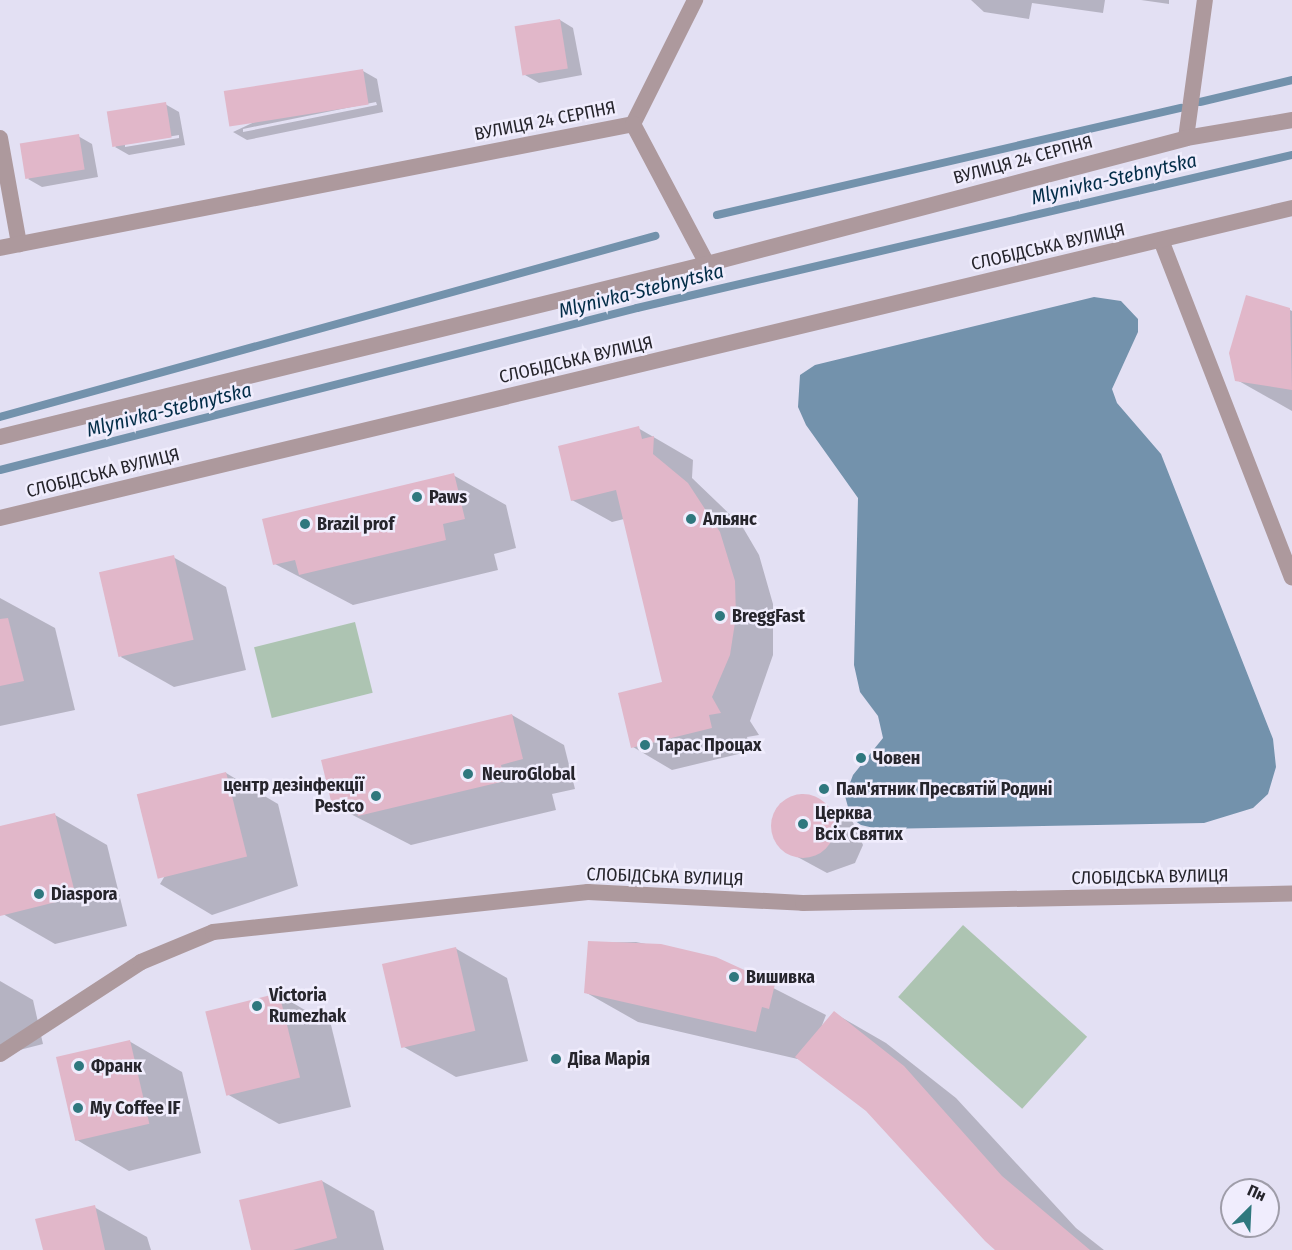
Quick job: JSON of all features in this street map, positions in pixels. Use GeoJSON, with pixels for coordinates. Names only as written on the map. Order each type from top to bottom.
{"type":"FeatureCollection","features":[{"type":"Feature","properties":{"kind":"street"},"geometry":{"type":"LineString","coordinates":[[633,124],[696,0]]}},
{"type":"Feature","properties":{"kind":"street"},"geometry":{"type":"LineString","coordinates":[[1186,138],[1205,0]]}},
{"type":"Feature","properties":{"kind":"street","name":"ВУЛИЦЯ 24 СЕРПНЯ"},"geometry":{"type":"LineString","coordinates":[[0,248],[633,124],[707,264],[1186,138],[1292,120]]}},
{"type":"Feature","properties":{"kind":"street"},"geometry":{"type":"LineString","coordinates":[[0,138],[19,244]]}},
{"type":"Feature","properties":{"kind":"street","name":"СЛОБІДСЬКА ВУЛИЦЯ"},"geometry":{"type":"LineString","coordinates":[[0,518],[1292,208]]}},
{"type":"Feature","properties":{"kind":"street"},"geometry":{"type":"LineString","coordinates":[[1161,240],[1292,577]]}},
{"type":"Feature","properties":{"kind":"street"},"geometry":{"type":"LineString","coordinates":[[0,437],[707,264]]}},
{"type":"Feature","properties":{"kind":"street","name":"СЛОБІДСЬКА ВУЛИЦЯ"},"geometry":{"type":"LineString","coordinates":[[0,1054],[141,962],[213,932],[588,891],[803,903],[1292,894]]}},
{"type":"Feature","properties":{"kind":"green space"},"geometry":{"type":"Polygon","coordinates":[[[355,622],[373,693],[272,718],[254,647],[355,622]]]}},
{"type":"Feature","properties":{"kind":"green space"},"geometry":{"type":"Polygon","coordinates":[[[963,925],[1087,1037],[1022,1109],[898,997],[963,925]]]}},
{"type":"Feature","properties":{"kind":"water"},"geometry":{"type":"Polygon","coordinates":[[[1094,297],[1121,301],[1138,319],[1138,332],[1112,389],[1117,403],[1161,454],[1273,739],[1276,767],[1268,794],[1253,808],[1204,823],[878,829],[861,825],[851,818],[845,796],[853,775],[883,738],[878,716],[860,692],[854,665],[858,498],[806,425],[798,407],[800,375],[815,365],[1094,297]]]}},
{"type":"Feature","properties":{"kind":"building"},"geometry":{"type":"Polygon","coordinates":[[[560,19],[568,68],[522,76],[515,26],[560,19]]]}},
{"type":"Feature","properties":{"kind":"building"},"geometry":{"type":"Polygon","coordinates":[[[363,69],[369,105],[229,127],[224,91],[363,69]]]}},
{"type":"Feature","properties":{"kind":"building"},"geometry":{"type":"Polygon","coordinates":[[[166,102],[172,138],[112,147],[107,111],[166,102]]]}},
{"type":"Feature","properties":{"kind":"building"},"geometry":{"type":"Polygon","coordinates":[[[79,134],[85,170],[25,179],[20,143],[79,134]]]}},
{"type":"Feature","properties":{"kind":"building"},"geometry":{"type":"Polygon","coordinates":[[[1246,295],[1290,308],[1292,390],[1235,381],[1229,353],[1246,295]]]}},
{"type":"Feature","properties":{"kind":"building"},"geometry":{"type":"Polygon","coordinates":[[[639,426],[642,439],[654,436],[653,454],[688,483],[720,532],[735,581],[736,616],[730,655],[712,697],[721,713],[709,715],[712,728],[631,748],[618,693],[662,682],[616,490],[571,501],[558,446],[639,426]]]}},
{"type":"Feature","properties":{"kind":"building"},"geometry":{"type":"Polygon","coordinates":[[[454,473],[465,519],[443,524],[446,540],[299,575],[295,560],[273,565],[262,519],[454,473]]]}},
{"type":"Feature","properties":{"kind":"building"},"geometry":{"type":"Polygon","coordinates":[[[174,555],[194,640],[119,657],[99,572],[174,555]]]}},
{"type":"Feature","properties":{"kind":"building"},"geometry":{"type":"Polygon","coordinates":[[[8,618],[24,681],[0,686],[0,619],[8,618]]]}},
{"type":"Feature","properties":{"kind":"building"},"geometry":{"type":"Polygon","coordinates":[[[512,714],[523,759],[501,765],[505,781],[358,816],[354,800],[332,805],[321,760],[512,714]]]}},
{"type":"Feature","properties":{"kind":"building"},"geometry":{"type":"Polygon","coordinates":[[[226,772],[247,856],[158,879],[137,794],[226,772]]]}},
{"type":"Feature","properties":{"kind":"building","name":"Церква Всіх Святих"},"geometry":{"type":"Polygon","coordinates":[[[797,794],[809,794],[826,803],[833,814],[835,826],[833,838],[826,849],[809,858],[797,858],[785,853],[776,844],[771,832],[771,820],[776,808],[785,799],[797,794]]]}},
{"type":"Feature","properties":{"kind":"building"},"geometry":{"type":"Polygon","coordinates":[[[55,813],[76,897],[0,916],[0,826],[55,813]]]}},
{"type":"Feature","properties":{"kind":"building"},"geometry":{"type":"Polygon","coordinates":[[[588,941],[661,944],[716,957],[775,984],[769,1009],[762,1007],[756,1032],[584,993],[588,941]]]}},
{"type":"Feature","properties":{"kind":"building"},"geometry":{"type":"Polygon","coordinates":[[[456,947],[475,1031],[401,1048],[382,964],[456,947]]]}},
{"type":"Feature","properties":{"kind":"building"},"geometry":{"type":"Polygon","coordinates":[[[279,993],[300,1077],[226,1096],[205,1011],[279,993]]]}},
{"type":"Feature","properties":{"kind":"building"},"geometry":{"type":"Polygon","coordinates":[[[834,1011],[904,1066],[1002,1176],[1090,1250],[995,1250],[985,1241],[866,1111],[795,1057],[834,1011]]]}},
{"type":"Feature","properties":{"kind":"building"},"geometry":{"type":"Polygon","coordinates":[[[130,1040],[149,1124],[75,1141],[56,1057],[130,1040]]]}},
{"type":"Feature","properties":{"kind":"building"},"geometry":{"type":"Polygon","coordinates":[[[322,1180],[337,1238],[293,1250],[251,1250],[239,1200],[322,1180]]]}},
{"type":"Feature","properties":{"kind":"building"},"geometry":{"type":"Polygon","coordinates":[[[95,1205],[105,1250],[43,1250],[35,1219],[95,1205]]]}},
{"type":"Feature","properties":{"kind":"waterway"},"geometry":{"type":"LineString","coordinates":[[1200,102],[1292,80]]}},
{"type":"Feature","properties":{"kind":"waterway"},"geometry":{"type":"LineString","coordinates":[[717,215],[1181,108]]}},
{"type":"Feature","properties":{"kind":"waterway","name":"Mlynivka-Stebnytska"},"geometry":{"type":"LineString","coordinates":[[0,470],[637,308],[1292,155]]}},
{"type":"Feature","properties":{"kind":"waterway"},"geometry":{"type":"LineString","coordinates":[[0,417],[655,236]]}},
{"type":"Feature","properties":{"kind":"place","name":"Paws"},"geometry":{"type":"Point","coordinates":[417,497]}},
{"type":"Feature","properties":{"kind":"place","name":"Альянс"},"geometry":{"type":"Point","coordinates":[691,519]}},
{"type":"Feature","properties":{"kind":"place","name":"Brazil prof"},"geometry":{"type":"Point","coordinates":[305,524]}},
{"type":"Feature","properties":{"kind":"place","name":"BreggFast"},"geometry":{"type":"Point","coordinates":[720,616]}},
{"type":"Feature","properties":{"kind":"place","name":"Тарас Процах"},"geometry":{"type":"Point","coordinates":[645,745]}},
{"type":"Feature","properties":{"kind":"place","name":"Човен"},"geometry":{"type":"Point","coordinates":[861,758]}},
{"type":"Feature","properties":{"kind":"place","name":"NeuroGlobal"},"geometry":{"type":"Point","coordinates":[468,774]}},
{"type":"Feature","properties":{"kind":"place","name":"Пам'ятник Пресвятій Родині"},"geometry":{"type":"Point","coordinates":[824,789]}},
{"type":"Feature","properties":{"kind":"place","name":"центр дезінфекції Pestco"},"geometry":{"type":"Point","coordinates":[376,796]}},
{"type":"Feature","properties":{"kind":"place","name":"Церква Всіх Святих"},"geometry":{"type":"Point","coordinates":[803,824]}},
{"type":"Feature","properties":{"kind":"place","name":"Diaspora"},"geometry":{"type":"Point","coordinates":[39,894]}},
{"type":"Feature","properties":{"kind":"place","name":"Вишивка"},"geometry":{"type":"Point","coordinates":[734,977]}},
{"type":"Feature","properties":{"kind":"place","name":"Victoria Rumezhak"},"geometry":{"type":"Point","coordinates":[257,1006]}},
{"type":"Feature","properties":{"kind":"place","name":"Діва Марія"},"geometry":{"type":"Point","coordinates":[556,1059]}},
{"type":"Feature","properties":{"kind":"place","name":"Франк"},"geometry":{"type":"Point","coordinates":[79,1066]}},
{"type":"Feature","properties":{"kind":"place","name":"My Coffee IF"},"geometry":{"type":"Point","coordinates":[78,1108]}}]}
